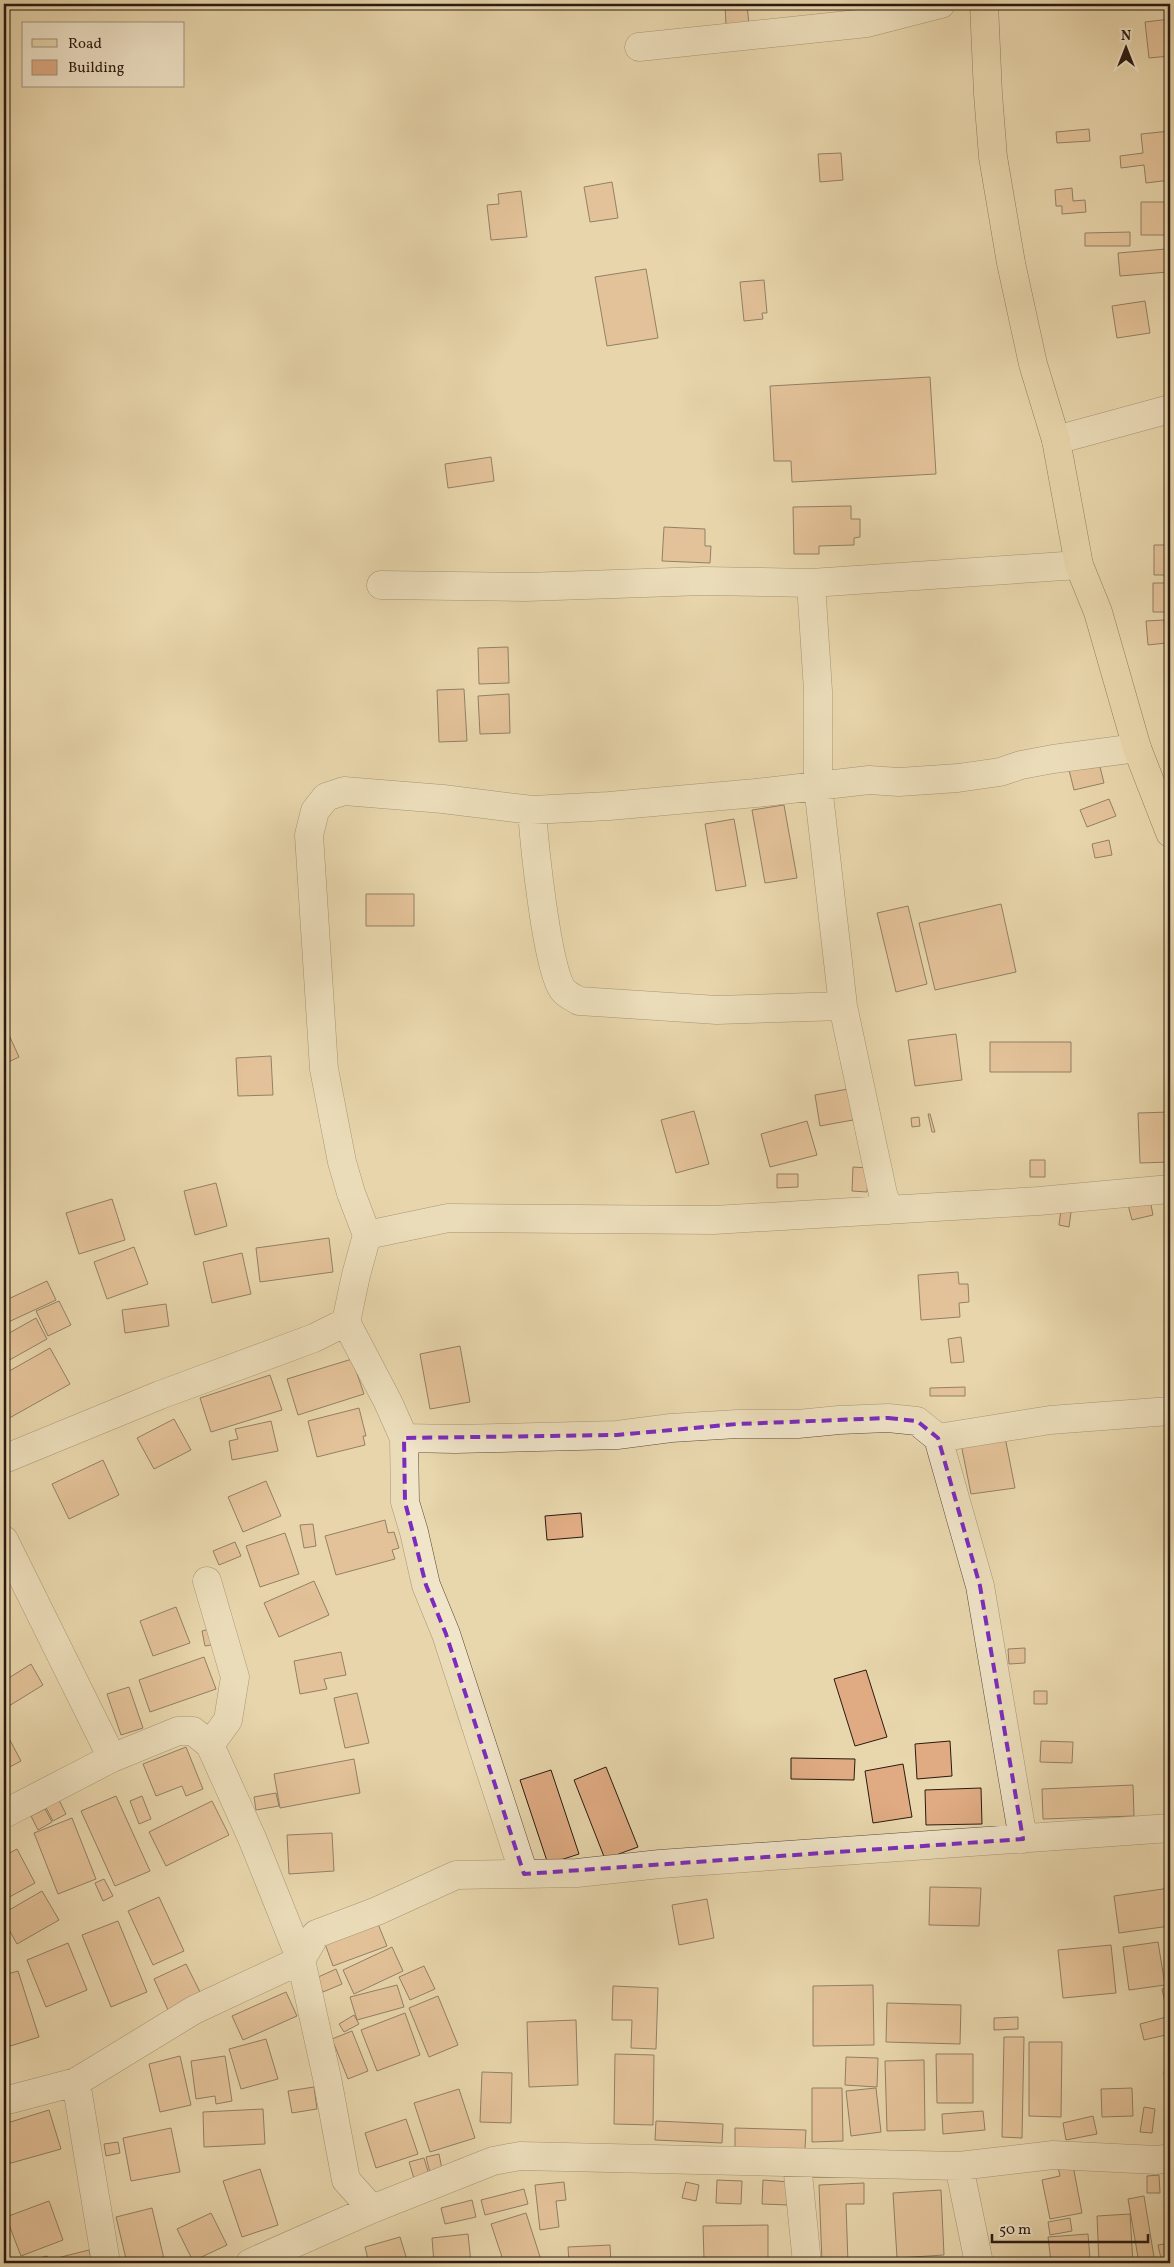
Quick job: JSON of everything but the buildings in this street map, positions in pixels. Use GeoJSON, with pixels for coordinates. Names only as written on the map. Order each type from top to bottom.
{"type":"FeatureCollection","features":[{"type":"Feature","properties":{"kind":"main road"},"geometry":{"type":"LineString","coordinates":[[984,4],[993,157],[1011,263],[1033,364],[1056,440],[1079,565],[1098,612],[1137,748],[1170,833]]}},
{"type":"Feature","properties":{"kind":"street"},"geometry":{"type":"LineString","coordinates":[[639,47],[868,23],[941,4]]}},
{"type":"Feature","properties":{"kind":"street"},"geometry":{"type":"LineString","coordinates":[[1056,440],[1170,409]]}},
{"type":"Feature","properties":{"kind":"street"},"geometry":{"type":"LineString","coordinates":[[381,585],[526,587],[704,581],[811,583],[1079,565]]}},
{"type":"Feature","properties":{"kind":"street"},"geometry":{"type":"LineString","coordinates":[[811,583],[818,691],[818,786],[843,1006],[883,1194],[889,1210]]}},
{"type":"Feature","properties":{"kind":"street"},"geometry":{"type":"LineString","coordinates":[[524,1874],[446,1634],[426,1585],[405,1502],[404,1438],[388,1402],[346,1322],[367,1236],[342,1162],[324,1069],[309,835],[316,811],[326,797],[344,791],[443,799],[532,810],[619,805],[869,780],[899,782],[958,778],[1000,772],[1022,764],[1137,748]]}},
{"type":"Feature","properties":{"kind":"street"},"geometry":{"type":"LineString","coordinates":[[532,810],[534,839],[555,970],[563,990],[579,1001],[717,1010],[843,1006]]}},
{"type":"Feature","properties":{"kind":"street"},"geometry":{"type":"LineString","coordinates":[[367,1236],[448,1218],[714,1220],[1039,1202],[1170,1189]]}},
{"type":"Feature","properties":{"kind":"street"},"geometry":{"type":"LineString","coordinates":[[4,1458],[160,1395],[314,1338],[346,1322]]}},
{"type":"Feature","properties":{"kind":"street"},"geometry":{"type":"LineString","coordinates":[[938,1438],[1050,1420],[1170,1411]]}},
{"type":"Feature","properties":{"kind":"street"},"geometry":{"type":"LineString","coordinates":[[404,1438],[455,1439],[617,1435],[670,1428],[737,1424],[798,1424],[888,1418],[917,1421],[938,1438],[980,1586],[1022,1838]]}},
{"type":"Feature","properties":{"kind":"street"},"geometry":{"type":"LineString","coordinates":[[4,1540],[112,1758]]}},
{"type":"Feature","properties":{"kind":"street"},"geometry":{"type":"LineString","coordinates":[[208,1581],[236,1677],[228,1720],[210,1745]]}},
{"type":"Feature","properties":{"kind":"street"},"geometry":{"type":"LineString","coordinates":[[4,1814],[112,1758],[178,1731],[193,1731],[210,1745],[252,1838],[301,1960],[346,2180],[372,2209]]}},
{"type":"Feature","properties":{"kind":"street"},"geometry":{"type":"LineString","coordinates":[[4,2102],[76,2082],[194,2010],[301,1960],[316,1934],[377,1911],[456,1875],[577,1873],[660,1864],[1170,1828]]}},
{"type":"Feature","properties":{"kind":"street"},"geometry":{"type":"LineString","coordinates":[[76,2082],[106,2263]]}},
{"type":"Feature","properties":{"kind":"street"},"geometry":{"type":"LineString","coordinates":[[250,2263],[372,2209],[493,2161],[520,2156],[797,2164],[959,2166],[1053,2154],[1157,2160],[1170,2158]]}},
{"type":"Feature","properties":{"kind":"street"},"geometry":{"type":"LineString","coordinates":[[797,2164],[807,2263]]}},
{"type":"Feature","properties":{"kind":"street"},"geometry":{"type":"LineString","coordinates":[[959,2166],[979,2263]]}},
{"type":"Feature","properties":{"kind":"highlighted area"},"geometry":{"type":"Polygon","coordinates":[[[888,1418],[917,1421],[938,1438],[980,1586],[1023,1839],[524,1874],[446,1634],[426,1585],[405,1502],[404,1438],[617,1435],[737,1424],[888,1418]]]}}]}
